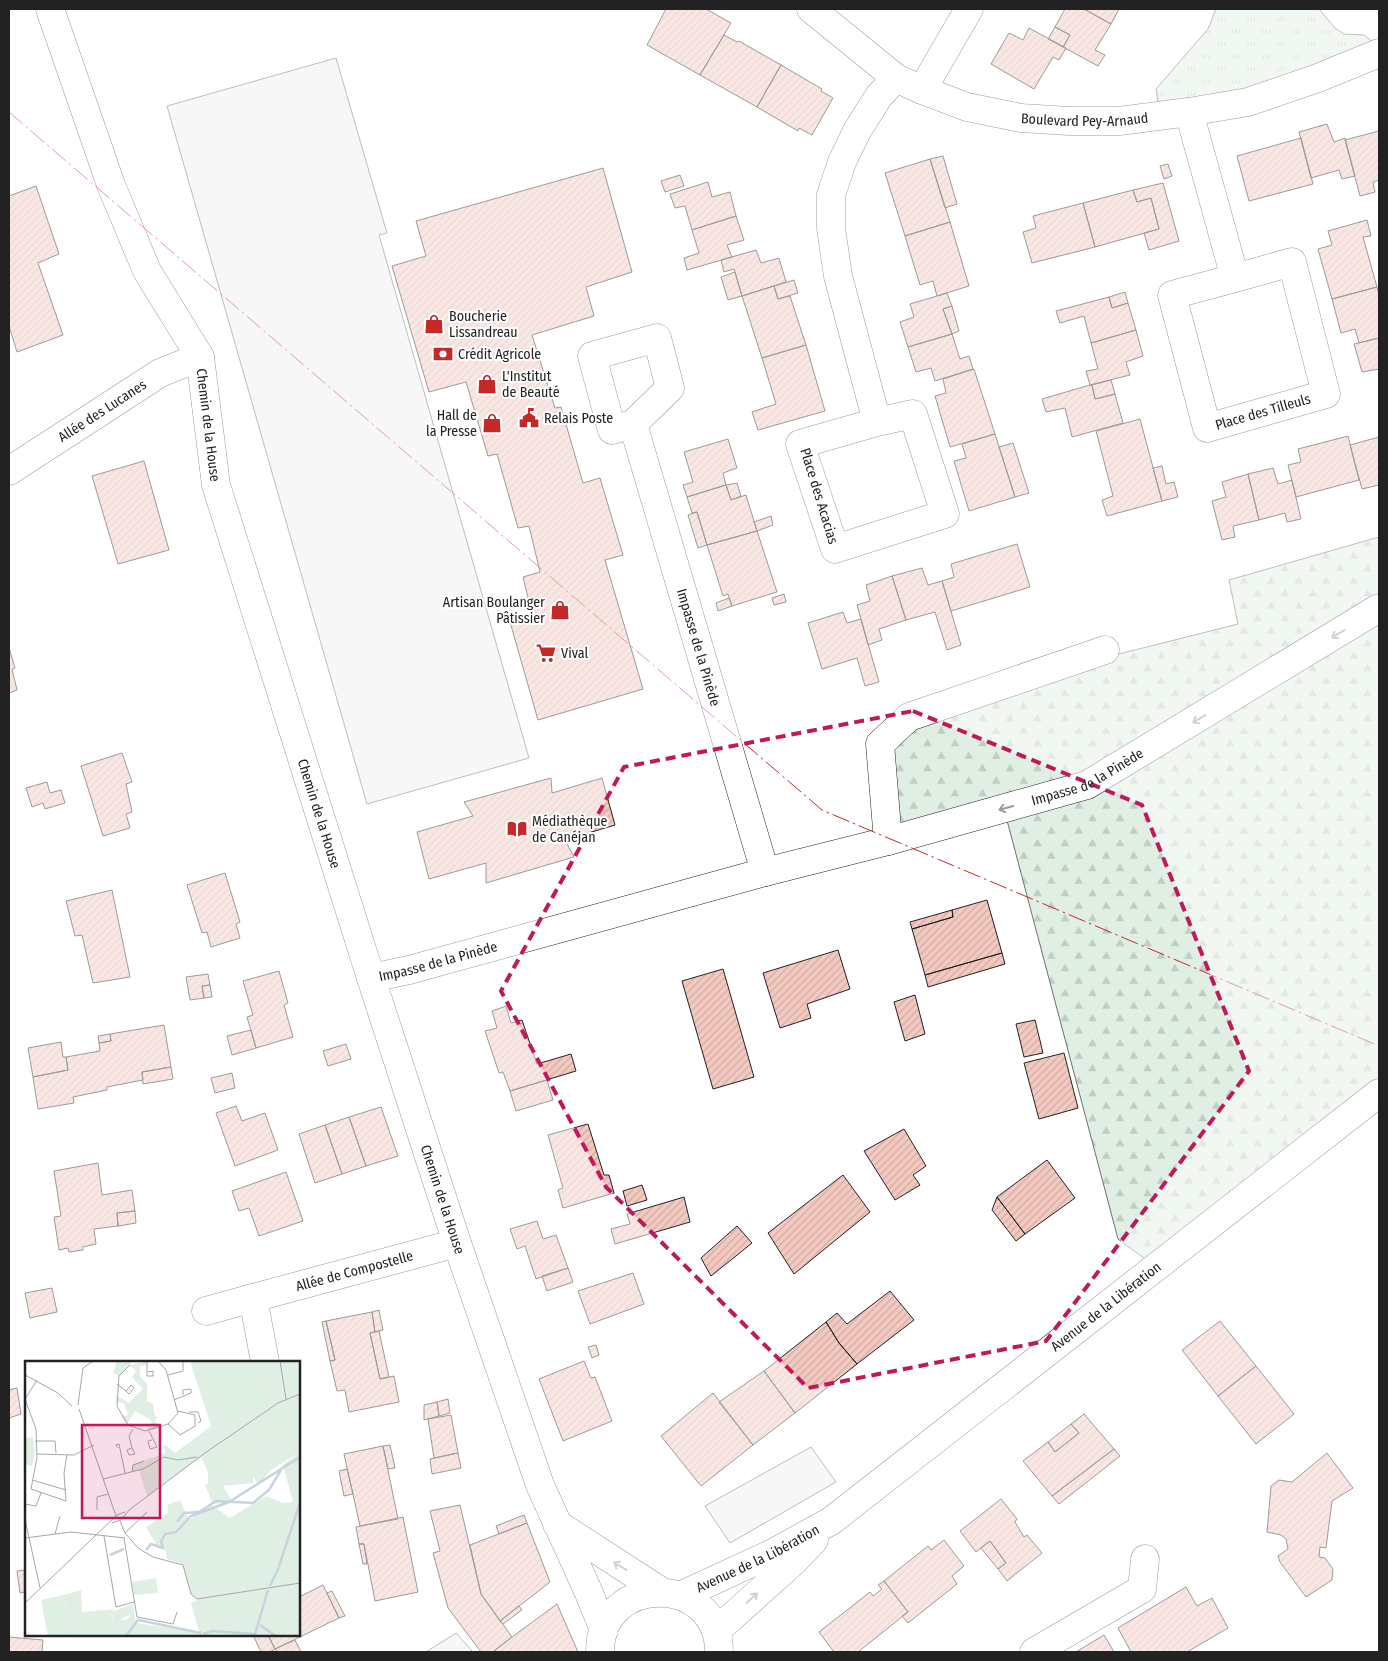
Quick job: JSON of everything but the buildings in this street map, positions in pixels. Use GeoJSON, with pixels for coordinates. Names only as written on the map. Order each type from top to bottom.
{"type":"FeatureCollection","features":[{"type":"Feature","properties":{"kind":"street","name":"Chemin de la House"},"geometry":{"type":"LineString","coordinates":[[37,9],[85,108]]}},
{"type":"Feature","properties":{"kind":"street","name":"Chemin de la House"},"geometry":{"type":"LineString","coordinates":[[50,9],[112,185],[147,271],[200,357],[216,485],[371,978],[457,1242],[540,1485],[589,1593],[602,1641]]}},
{"type":"Feature","properties":{"kind":"street","name":"Boulevard Pey-Arnaud"},"geometry":{"type":"LineString","coordinates":[[811,9],[896,78],[967,107],[1021,118],[1069,121],[1119,121],[1248,102],[1318,78],[1379,53]]}},
{"type":"Feature","properties":{"kind":"street"},"geometry":{"type":"LineString","coordinates":[[922,90],[969,9]]}},
{"type":"Feature","properties":{"kind":"street"},"geometry":{"type":"LineString","coordinates":[[876,422],[838,276],[831,228],[831,195],[842,162],[857,131],[879,96],[896,78]]}},
{"type":"Feature","properties":{"kind":"street"},"geometry":{"type":"LineString","coordinates":[[1189,112],[1234,278]]}},
{"type":"Feature","properties":{"kind":"street","name":"Place des Tilleuls"},"geometry":{"type":"LineString","coordinates":[[1292,262],[1326,394],[1206,428],[1172,295],[1234,278],[1292,262]]}},
{"type":"Feature","properties":{"kind":"street","name":"Allée des Lucanes"},"geometry":{"type":"LineString","coordinates":[[9,471],[160,373],[200,357]]}},
{"type":"Feature","properties":{"kind":"street","name":"Place des Acacias"},"geometry":{"type":"LineString","coordinates":[[913,414],[945,514],[835,549],[800,444],[876,422],[913,414]]}},
{"type":"Feature","properties":{"kind":"street","name":"Impasse de la Pinède"},"geometry":{"type":"LineString","coordinates":[[633,424],[764,872]]}},
{"type":"Feature","properties":{"kind":"street","name":"Impasse de la Pinède"},"geometry":{"type":"LineString","coordinates":[[371,978],[409,970],[764,872],[888,841],[1087,785],[1379,608]]}},
{"type":"Feature","properties":{"kind":"street"},"geometry":{"type":"LineString","coordinates":[[888,841],[880,744],[909,717],[1105,650]]}},
{"type":"Feature","properties":{"kind":"street","name":"Avenue de la Libération"},"geometry":{"type":"LineString","coordinates":[[602,1641],[611,1617],[626,1602],[647,1593],[672,1594],[773,1553],[831,1521],[1379,1093]]}},
{"type":"Feature","properties":{"kind":"street","name":"Allée de Compostelle"},"geometry":{"type":"LineString","coordinates":[[206,1311],[457,1242]]}},
{"type":"Feature","properties":{"kind":"street"},"geometry":{"type":"LineString","coordinates":[[253,1298],[265,1361]]}},
{"type":"Feature","properties":{"kind":"street","name":"Avenue de la Libération"},"geometry":{"type":"LineString","coordinates":[[718,1642],[831,1521]]}},
{"type":"Feature","properties":{"kind":"street"},"geometry":{"type":"LineString","coordinates":[[556,1523],[672,1594],[696,1604],[709,1616],[718,1642]]}},
{"type":"Feature","properties":{"kind":"street"},"geometry":{"type":"LineString","coordinates":[[1034,1652],[1142,1590],[1145,1560]]}},
{"type":"Feature","properties":{"kind":"highlighted area"},"geometry":{"type":"Polygon","coordinates":[[[913,711],[1142,805],[1249,1071],[1046,1341],[808,1388],[606,1187],[501,991],[624,767],[913,711]]]}},
{"type":"Feature","properties":{"kind":"green space"},"geometry":{"type":"Polygon","coordinates":[[[1216,9],[1319,9],[1335,28],[1344,34],[1364,35],[1379,47],[1160,116],[1156,89],[1208,29],[1216,9]]]}},
{"type":"Feature","properties":{"kind":"green space"},"geometry":{"type":"Polygon","coordinates":[[[1379,537],[1379,1093],[1156,1267],[1118,1239],[1004,809],[888,841],[880,744],[909,717],[1107,657],[1238,624],[1229,580],[1379,537]]]}},
{"type":"Feature","properties":{"kind":"shaded area"},"geometry":{"type":"Polygon","coordinates":[[[336,58],[387,233],[379,235],[529,758],[367,804],[167,106],[336,58]]]}},
{"type":"Feature","properties":{"kind":"shaded area"},"geometry":{"type":"Polygon","coordinates":[[[811,1447],[836,1482],[730,1543],[705,1506],[811,1447]]]}},
{"type":"Feature","properties":{"kind":"shaded area"},"geometry":{"type":"Polygon","coordinates":[[[456,1633],[473,1652],[426,1652],[456,1633]]]}},
{"type":"Feature","properties":{"kind":"power"},"geometry":{"type":"LineString","coordinates":[[9,112],[822,810],[1379,1046]]}},
{"type":"Feature","properties":{"kind":"place","name":"Boucherie Lissandreau"},"geometry":{"type":"Point","coordinates":[434,324]}},
{"type":"Feature","properties":{"kind":"place","name":"Crédit Agricole"},"geometry":{"type":"Point","coordinates":[443,354]}},
{"type":"Feature","properties":{"kind":"place","name":"L'Institut de Beauté"},"geometry":{"type":"Point","coordinates":[487,384]}},
{"type":"Feature","properties":{"kind":"place","name":"Relais Poste"},"geometry":{"type":"Point","coordinates":[529,418]}},
{"type":"Feature","properties":{"kind":"place","name":"Hall de la Presse"},"geometry":{"type":"Point","coordinates":[492,423]}},
{"type":"Feature","properties":{"kind":"place","name":"Artisan Boulanger Pâtissier"},"geometry":{"type":"Point","coordinates":[560,610]}},
{"type":"Feature","properties":{"kind":"place","name":"Vival"},"geometry":{"type":"Point","coordinates":[546,653]}},
{"type":"Feature","properties":{"kind":"place","name":"Médiathèque de Canéjan"},"geometry":{"type":"Point","coordinates":[517,829]}}]}
